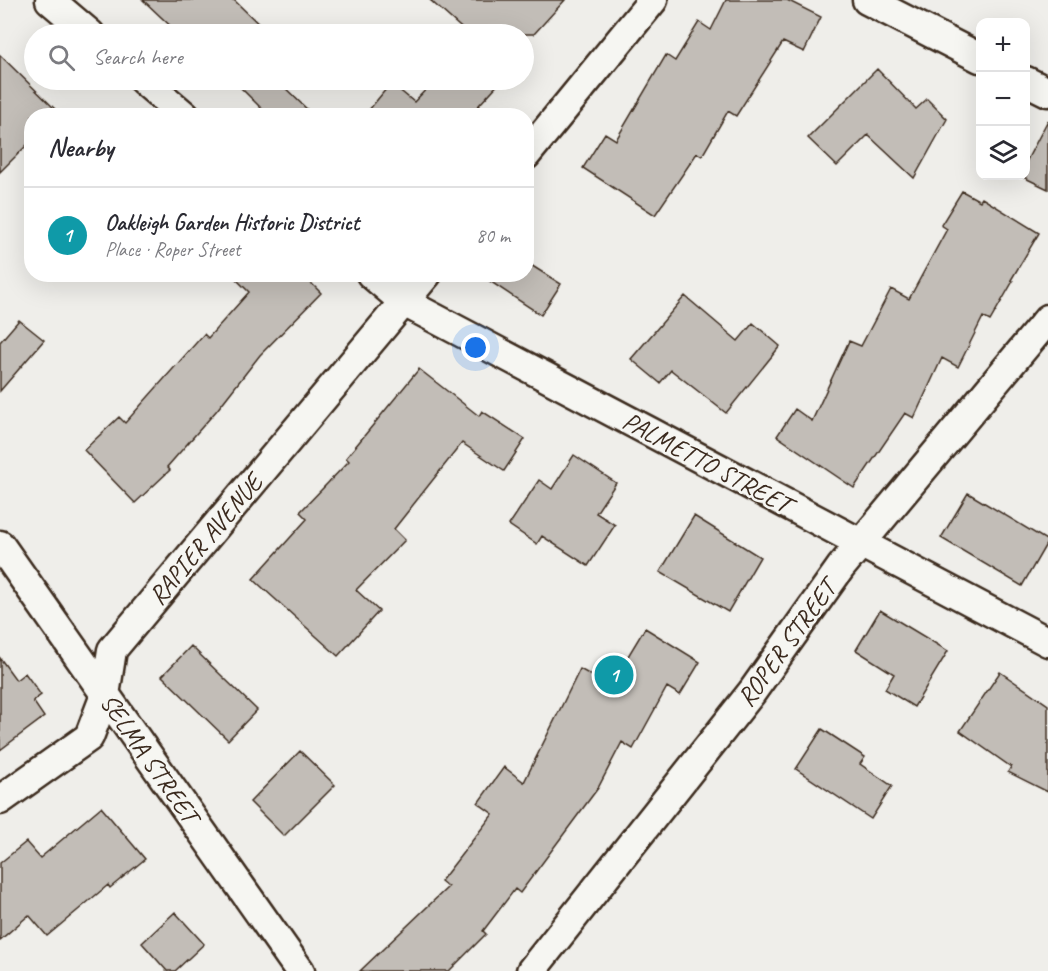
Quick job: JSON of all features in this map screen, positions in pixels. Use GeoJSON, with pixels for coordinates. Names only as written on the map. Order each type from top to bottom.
{"type":"FeatureCollection","features":[{"type":"Feature","properties":{"kind":"street"},"geometry":{"type":"LineString","coordinates":[[50,0],[78,24]]}},
{"type":"Feature","properties":{"kind":"street"},"geometry":{"type":"LineString","coordinates":[[534,146],[653,0]]}},
{"type":"Feature","properties":{"kind":"street"},"geometry":{"type":"LineString","coordinates":[[867,0],[976,55]]}},
{"type":"Feature","properties":{"kind":"street"},"geometry":{"type":"LineString","coordinates":[[1030,83],[1048,93]]}},
{"type":"Feature","properties":{"kind":"street"},"geometry":{"type":"LineString","coordinates":[[155,90],[176,108]]}},
{"type":"Feature","properties":{"kind":"street","name":"PALMETTO STREET"},"geometry":{"type":"LineString","coordinates":[[380,282],[404,302],[1048,642]]}},
{"type":"Feature","properties":{"kind":"street","name":"RAPIER AVENUE"},"geometry":{"type":"LineString","coordinates":[[0,800],[89,737],[105,695],[112,650],[420,282]]}},
{"type":"Feature","properties":{"kind":"street","name":"ROPER STREET"},"geometry":{"type":"LineString","coordinates":[[531,971],[752,692],[860,543],[1048,319]]}},
{"type":"Feature","properties":{"kind":"street","name":"SELMA STREET"},"geometry":{"type":"LineString","coordinates":[[0,545],[300,971]]}},
{"type":"Feature","properties":{"kind":"building"},"geometry":{"type":"Polygon","coordinates":[[[143,0],[234,0],[259,24],[168,24],[143,0]]]}},
{"type":"Feature","properties":{"kind":"building"},"geometry":{"type":"Polygon","coordinates":[[[430,0],[565,0],[534,34],[534,24],[457,24],[430,0]]]}},
{"type":"Feature","properties":{"kind":"building"},"geometry":{"type":"Polygon","coordinates":[[[726,0],[787,0],[821,17],[804,52],[783,42],[736,116],[728,111],[702,156],[697,153],[655,215],[583,168],[605,133],[616,140],[666,55],[675,61],[699,22],[711,30],[726,0]]]}},
{"type":"Feature","properties":{"kind":"building"},"geometry":{"type":"Polygon","coordinates":[[[0,55],[24,79],[24,90],[36,90],[54,108],[24,108],[24,148],[0,172],[0,55]]]}},
{"type":"Feature","properties":{"kind":"building"},"geometry":{"type":"Polygon","coordinates":[[[877,69],[916,109],[927,99],[947,119],[914,178],[868,135],[837,166],[808,138],[877,69]]]}},
{"type":"Feature","properties":{"kind":"building"},"geometry":{"type":"Polygon","coordinates":[[[243,90],[287,90],[306,108],[261,108],[243,90]]]}},
{"type":"Feature","properties":{"kind":"building"},"geometry":{"type":"Polygon","coordinates":[[[385,90],[399,90],[414,102],[425,90],[493,90],[476,108],[371,108],[385,90]]]}},
{"type":"Feature","properties":{"kind":"building"},"geometry":{"type":"Polygon","coordinates":[[[1048,120],[1048,189],[1029,180],[1030,154],[1048,120]]]}},
{"type":"Feature","properties":{"kind":"building"},"geometry":{"type":"Polygon","coordinates":[[[962,191],[980,201],[982,198],[1039,233],[990,321],[983,317],[958,367],[942,358],[914,418],[905,413],[854,488],[777,436],[795,409],[812,421],[849,341],[861,346],[891,289],[909,299],[947,229],[941,225],[962,191]]]}},
{"type":"Feature","properties":{"kind":"building"},"geometry":{"type":"Polygon","coordinates":[[[534,267],[561,284],[541,315],[491,282],[534,282],[534,267]]]}},
{"type":"Feature","properties":{"kind":"building"},"geometry":{"type":"Polygon","coordinates":[[[239,282],[310,282],[321,293],[260,355],[217,410],[167,467],[170,470],[135,503],[84,450],[119,417],[125,423],[204,334],[208,338],[249,292],[239,282]]]}},
{"type":"Feature","properties":{"kind":"building"},"geometry":{"type":"Polygon","coordinates":[[[685,296],[738,341],[753,323],[780,346],[726,413],[671,370],[660,383],[631,359],[685,296]]]}},
{"type":"Feature","properties":{"kind":"building"},"geometry":{"type":"Polygon","coordinates":[[[19,320],[44,340],[0,391],[0,342],[19,320]]]}},
{"type":"Feature","properties":{"kind":"building"},"geometry":{"type":"Polygon","coordinates":[[[419,369],[479,416],[482,411],[525,439],[504,471],[462,443],[394,529],[405,540],[356,590],[379,611],[338,656],[253,579],[307,519],[300,512],[349,461],[346,458],[419,369]]]}},
{"type":"Feature","properties":{"kind":"building"},"geometry":{"type":"Polygon","coordinates":[[[574,455],[616,483],[596,513],[615,525],[588,566],[542,536],[537,544],[509,525],[539,480],[552,489],[574,455]]]}},
{"type":"Feature","properties":{"kind":"building"},"geometry":{"type":"Polygon","coordinates":[[[968,493],[1048,541],[1022,586],[941,538],[968,493]]]}},
{"type":"Feature","properties":{"kind":"building"},"geometry":{"type":"Polygon","coordinates":[[[694,516],[760,557],[728,612],[660,572],[694,516]]]}},
{"type":"Feature","properties":{"kind":"building"},"geometry":{"type":"Polygon","coordinates":[[[880,610],[948,651],[914,707],[885,689],[894,674],[856,650],[880,610]]]}},
{"type":"Feature","properties":{"kind":"building"},"geometry":{"type":"Polygon","coordinates":[[[645,628],[700,662],[680,695],[667,687],[633,749],[622,742],[598,788],[520,893],[515,889],[483,931],[486,934],[449,971],[360,971],[448,887],[441,881],[493,814],[478,803],[504,767],[524,782],[580,669],[610,686],[645,628]]]}},
{"type":"Feature","properties":{"kind":"building"},"geometry":{"type":"Polygon","coordinates":[[[191,646],[257,710],[228,740],[162,676],[191,646]]]}},
{"type":"Feature","properties":{"kind":"building"},"geometry":{"type":"Polygon","coordinates":[[[0,658],[16,680],[25,673],[41,695],[33,701],[44,717],[0,750],[0,658]]]}},
{"type":"Feature","properties":{"kind":"building"},"geometry":{"type":"Polygon","coordinates":[[[1000,672],[1048,705],[1048,792],[1008,772],[1011,767],[960,731],[1000,672]]]}},
{"type":"Feature","properties":{"kind":"building"},"geometry":{"type":"Polygon","coordinates":[[[822,729],[865,757],[860,764],[892,786],[871,819],[796,769],[822,729]]]}},
{"type":"Feature","properties":{"kind":"building"},"geometry":{"type":"Polygon","coordinates":[[[300,751],[335,785],[284,836],[250,802],[300,751]]]}},
{"type":"Feature","properties":{"kind":"building"},"geometry":{"type":"Polygon","coordinates":[[[101,807],[145,859],[110,888],[108,885],[47,936],[29,915],[0,940],[0,863],[26,842],[40,858],[101,807]]]}},
{"type":"Feature","properties":{"kind":"building"},"geometry":{"type":"Polygon","coordinates":[[[175,912],[204,944],[175,971],[167,971],[142,943],[175,912]]]}},
{"type":"Feature","properties":{"kind":"place","name":"Oakleigh Garden Historic District"},"geometry":{"type":"Point","coordinates":[614,675]}}]}
